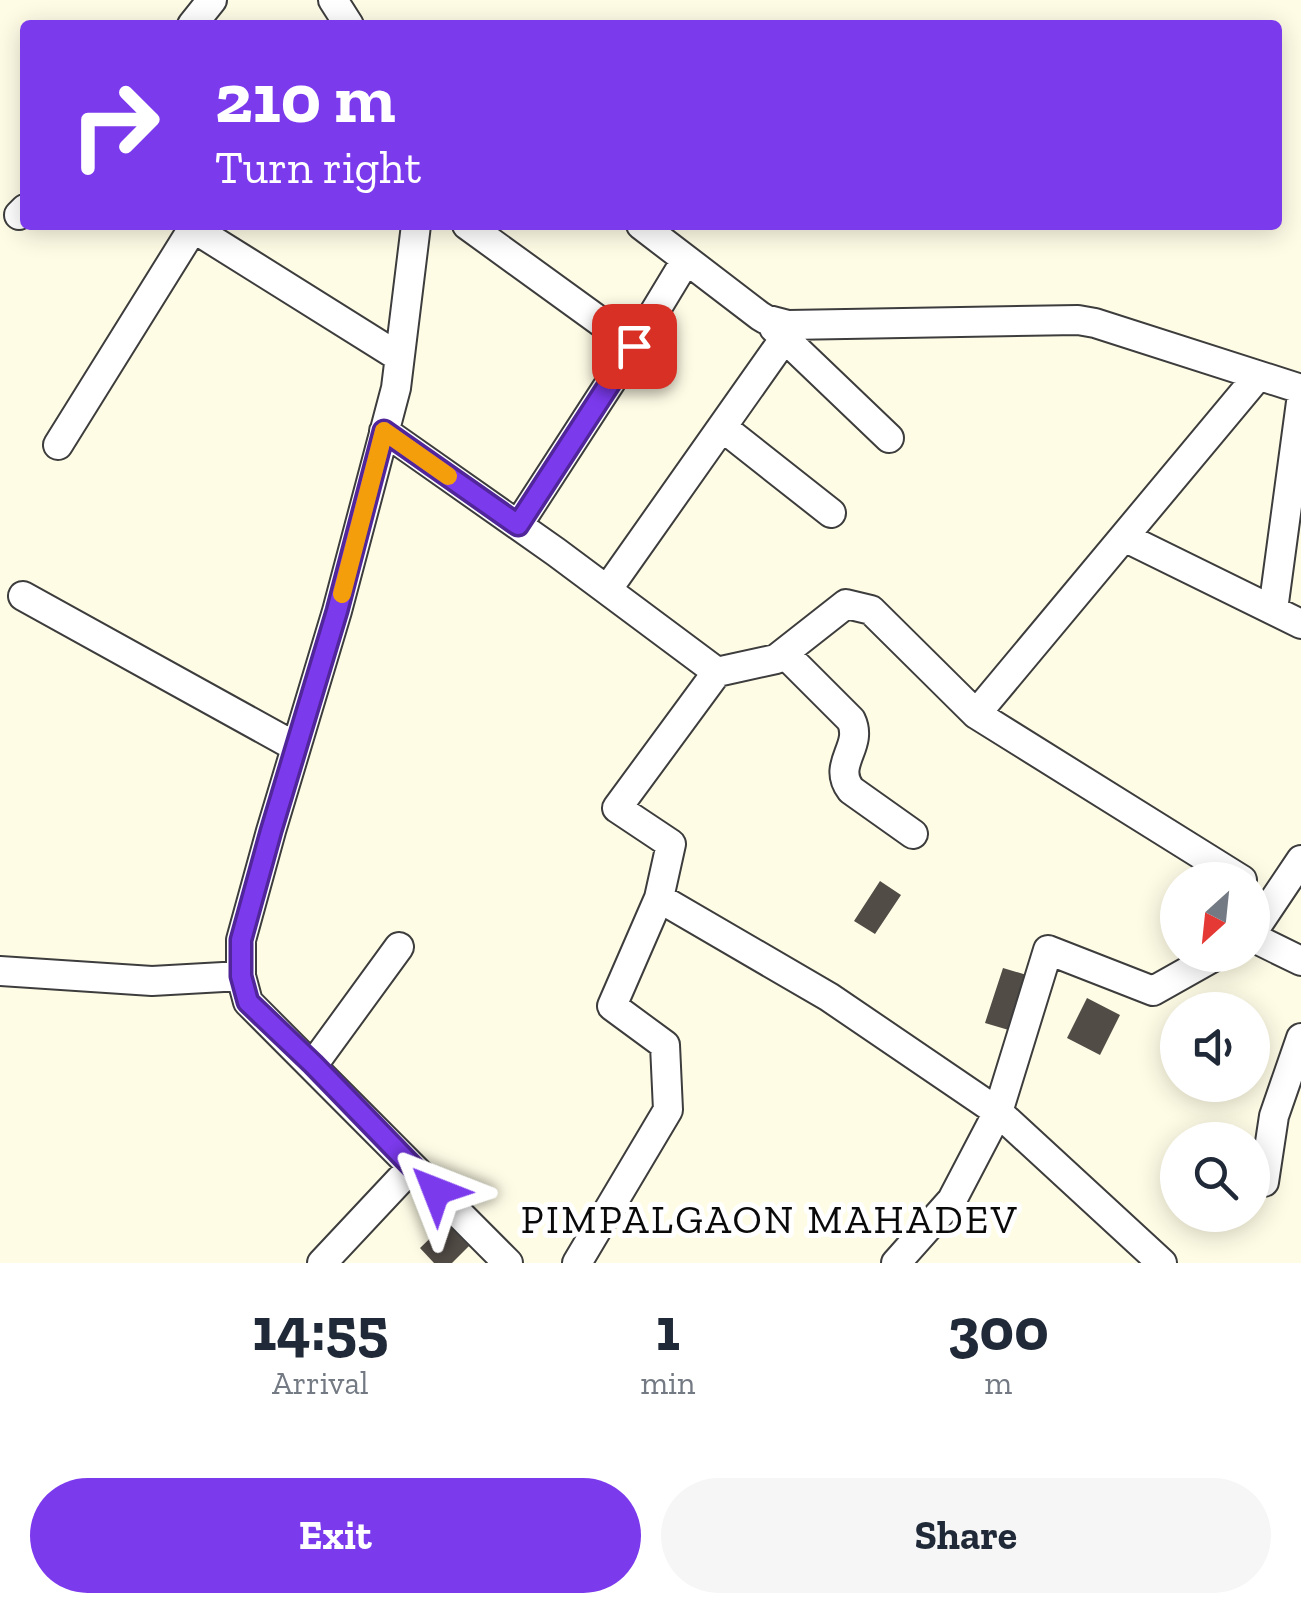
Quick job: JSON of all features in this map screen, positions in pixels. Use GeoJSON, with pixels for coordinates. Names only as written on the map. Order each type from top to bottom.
{"type":"FeatureCollection","features":[{"type":"Feature","properties":{"kind":"street"},"geometry":{"type":"LineString","coordinates":[[196,20],[212,0]]}},
{"type":"Feature","properties":{"kind":"street"},"geometry":{"type":"LineString","coordinates":[[58,445],[192,230]]}},
{"type":"Feature","properties":{"kind":"street"},"geometry":{"type":"LineString","coordinates":[[199,230],[400,358]]}},
{"type":"Feature","properties":{"kind":"street"},"geometry":{"type":"LineString","coordinates":[[415,230],[396,388],[337,611],[241,940],[241,976],[248,1002],[508,1263]]}},
{"type":"Feature","properties":{"kind":"street"},"geometry":{"type":"LineString","coordinates":[[474,230],[634,346]]}},
{"type":"Feature","properties":{"kind":"street"},"geometry":{"type":"LineString","coordinates":[[647,230],[774,329],[888,438]]}},
{"type":"Feature","properties":{"kind":"street"},"geometry":{"type":"LineString","coordinates":[[518,525],[686,260]]}},
{"type":"Feature","properties":{"kind":"street"},"geometry":{"type":"LineString","coordinates":[[607,590],[722,427],[774,329],[788,325],[1078,320],[1095,322],[1301,390]]}},
{"type":"Feature","properties":{"kind":"street"},"geometry":{"type":"LineString","coordinates":[[976,714],[1258,376]]}},
{"type":"Feature","properties":{"kind":"street"},"geometry":{"type":"LineString","coordinates":[[1273,610],[1301,402]]}},
{"type":"Feature","properties":{"kind":"street"},"geometry":{"type":"LineString","coordinates":[[722,427],[831,513]]}},
{"type":"Feature","properties":{"kind":"street"},"geometry":{"type":"LineString","coordinates":[[384,431],[717,672]]}},
{"type":"Feature","properties":{"kind":"street"},"geometry":{"type":"LineString","coordinates":[[1124,537],[1301,624]]}},
{"type":"Feature","properties":{"kind":"street"},"geometry":{"type":"LineString","coordinates":[[23,596],[296,747]]}},
{"type":"Feature","properties":{"kind":"street"},"geometry":{"type":"LineString","coordinates":[[578,1263],[668,1110],[665,1046],[612,1006],[659,898],[671,844],[617,808],[717,672],[776,659],[846,604],[871,610],[976,714],[1213,862]]}},
{"type":"Feature","properties":{"kind":"street"},"geometry":{"type":"LineString","coordinates":[[784,653],[854,728],[856,736],[843,774],[845,782],[913,834]]}},
{"type":"Feature","properties":{"kind":"street"},"geometry":{"type":"LineString","coordinates":[[1270,907],[1301,860]]}},
{"type":"Feature","properties":{"kind":"street"},"geometry":{"type":"LineString","coordinates":[[659,898],[829,996],[998,1112],[1162,1263]]}},
{"type":"Feature","properties":{"kind":"street"},"geometry":{"type":"LineString","coordinates":[[1270,945],[1301,961]]}},
{"type":"Feature","properties":{"kind":"street"},"geometry":{"type":"LineString","coordinates":[[313,1064],[398,947]]}},
{"type":"Feature","properties":{"kind":"street"},"geometry":{"type":"LineString","coordinates":[[896,1263],[952,1200],[998,1112],[1048,950],[1153,991],[1187,972]]}},
{"type":"Feature","properties":{"kind":"street"},"geometry":{"type":"LineString","coordinates":[[0,971],[152,982],[241,976]]}},
{"type":"Feature","properties":{"kind":"street"},"geometry":{"type":"LineString","coordinates":[[1270,1142],[1274,1116],[1301,1038]]}},
{"type":"Feature","properties":{"kind":"street"},"geometry":{"type":"LineString","coordinates":[[322,1263],[412,1168]]}},
{"type":"Feature","properties":{"kind":"building"},"geometry":{"type":"Polygon","coordinates":[[[880,881],[901,895],[875,934],[854,921],[880,881]]]}},
{"type":"Feature","properties":{"kind":"building"},"geometry":{"type":"Polygon","coordinates":[[[1003,968],[1030,976],[1012,1031],[985,1023],[1003,968]]]}},
{"type":"Feature","properties":{"kind":"building"},"geometry":{"type":"Polygon","coordinates":[[[1087,998],[1120,1015],[1100,1055],[1067,1038],[1087,998]]]}},
{"type":"Feature","properties":{"kind":"building"},"geometry":{"type":"Polygon","coordinates":[[[446,1223],[469,1246],[452,1263],[434,1263],[420,1248],[446,1223]]]}},
{"type":"Feature","properties":{"kind":"slow traffic"},"geometry":{"type":"LineString","coordinates":[[342,594],[384,431],[448,476]]}},
{"type":"Feature","properties":{"kind":"district","name":"PIMPALGAON MAHADEV"},"geometry":{"type":"Point","coordinates":[770,1219]}},
{"type":"Feature","properties":{"kind":"route"},"geometry":{"type":"LineString","coordinates":[[436,1191],[248,1002],[241,976],[241,940],[337,611],[384,431],[518,525],[634,346]]}}]}
